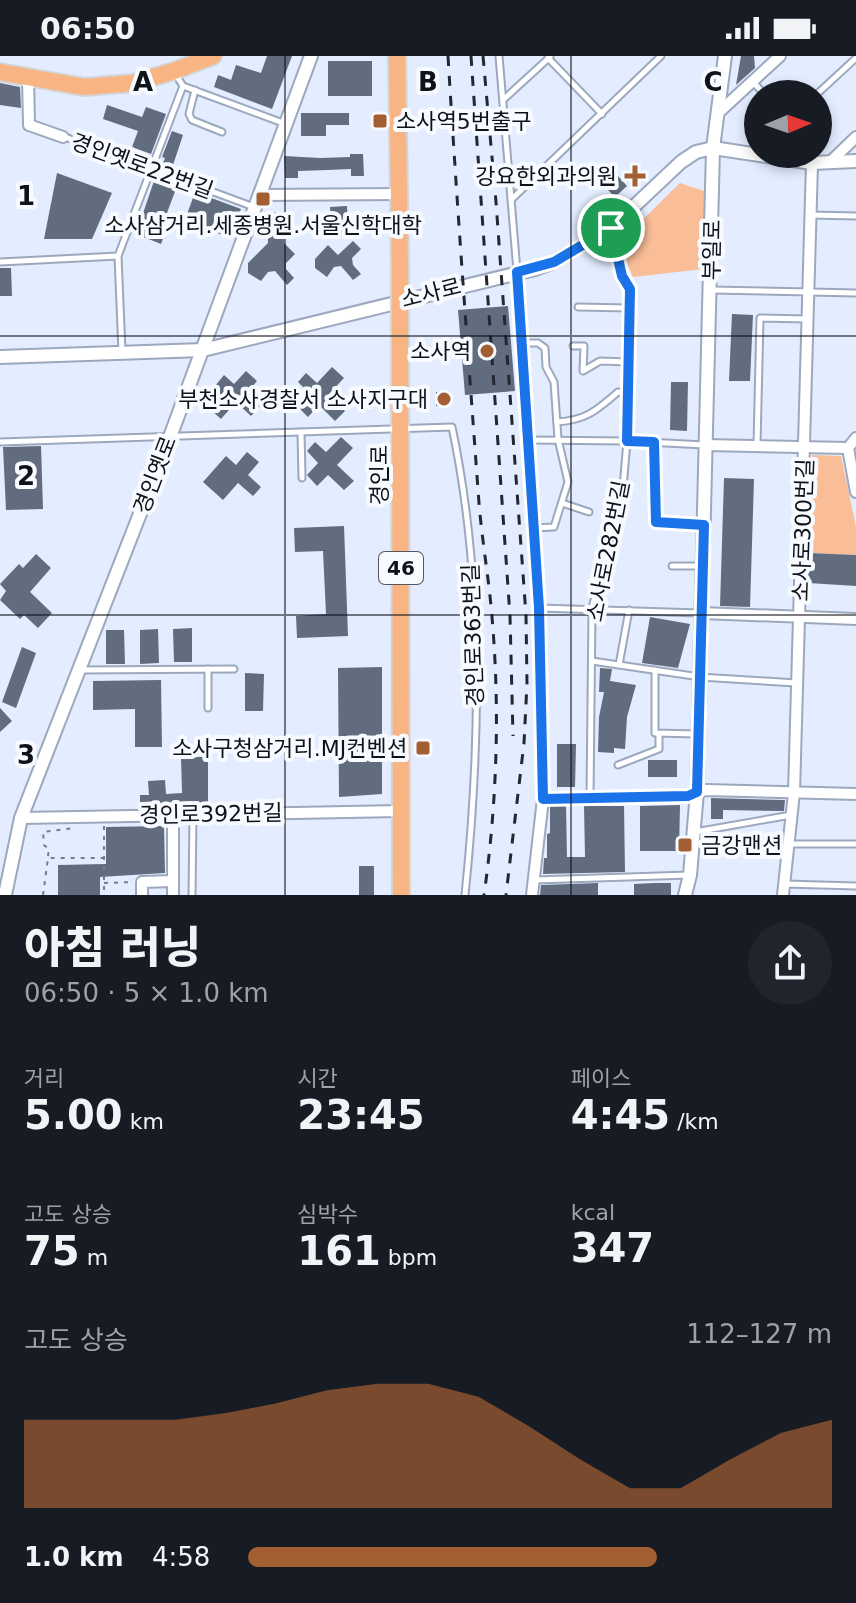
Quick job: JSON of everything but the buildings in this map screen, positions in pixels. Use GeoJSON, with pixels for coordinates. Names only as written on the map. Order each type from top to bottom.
{"type":"FeatureCollection","features":[{"type":"Feature","properties":{"kind":"main road","name":"경인로"},"geometry":{"type":"LineString","coordinates":[[397,56],[401,895]]}},
{"type":"Feature","properties":{"kind":"main road"},"geometry":{"type":"LineString","coordinates":[[0,72],[84,87],[133,83],[174,71],[205,57]]}},
{"type":"Feature","properties":{"kind":"street","name":"경인옛로"},"geometry":{"type":"LineString","coordinates":[[5,895],[21,818],[170,437],[311,56]]}},
{"type":"Feature","properties":{"kind":"street","name":"부일로"},"geometry":{"type":"LineString","coordinates":[[685,895],[690,875],[697,792],[712,290],[713,148],[725,56]]}},
{"type":"Feature","properties":{"kind":"street"},"geometry":{"type":"LineString","coordinates":[[755,80],[780,56]]}},
{"type":"Feature","properties":{"kind":"street","name":"경인옛로22번길"},"geometry":{"type":"LineString","coordinates":[[28,77],[29,125],[63,137]]}},
{"type":"Feature","properties":{"kind":"street"},"geometry":{"type":"LineString","coordinates":[[717,114],[744,90]]}},
{"type":"Feature","properties":{"kind":"street"},"geometry":{"type":"LineString","coordinates":[[832,153],[856,137]]}},
{"type":"Feature","properties":{"kind":"street"},"geometry":{"type":"LineString","coordinates":[[713,148],[744,151]]}},
{"type":"Feature","properties":{"kind":"street","name":"소사로"},"geometry":{"type":"LineString","coordinates":[[0,357],[203,350],[554,262],[611,228],[681,162],[696,152],[713,148]]}},
{"type":"Feature","properties":{"kind":"street"},"geometry":{"type":"LineString","coordinates":[[832,160],[856,161]]}},
{"type":"Feature","properties":{"kind":"street","name":"소사로300번길"},"geometry":{"type":"LineString","coordinates":[[784,890],[794,793],[810,215],[819,168]]}},
{"type":"Feature","properties":{"kind":"street"},"geometry":{"type":"LineString","coordinates":[[258,201],[398,194]]}},
{"type":"Feature","properties":{"kind":"street"},"geometry":{"type":"LineString","coordinates":[[517,272],[539,608],[543,799],[532,895]]}},
{"type":"Feature","properties":{"kind":"street"},"geometry":{"type":"LineString","coordinates":[[856,438],[848,448],[856,492]]}},
{"type":"Feature","properties":{"kind":"street"},"geometry":{"type":"LineString","coordinates":[[706,445],[848,448]]}},
{"type":"Feature","properties":{"kind":"street"},"geometry":{"type":"LineString","coordinates":[[701,613],[856,619]]}},
{"type":"Feature","properties":{"kind":"street"},"geometry":{"type":"LineString","coordinates":[[697,792],[856,794]]}},
{"type":"Feature","properties":{"kind":"street","name":"경인로392번길"},"geometry":{"type":"LineString","coordinates":[[21,818],[400,811]]}},
{"type":"Feature","properties":{"kind":"street"},"geometry":{"type":"LineString","coordinates":[[173,815],[173,895]]}},
{"type":"Feature","properties":{"kind":"street"},"geometry":{"type":"LineString","coordinates":[[142,895],[142,882],[173,881]]}},
{"type":"Feature","properties":{"kind":"lane"},"geometry":{"type":"LineString","coordinates":[[499,56],[517,272]]}},
{"type":"Feature","properties":{"kind":"lane"},"geometry":{"type":"LineString","coordinates":[[511,200],[661,56]]}},
{"type":"Feature","properties":{"kind":"lane"},"geometry":{"type":"LineString","coordinates":[[503,100],[550,57],[602,114]]}},
{"type":"Feature","properties":{"kind":"lane"},"geometry":{"type":"LineString","coordinates":[[832,80],[856,58]]}},
{"type":"Feature","properties":{"kind":"lane"},"geometry":{"type":"LineString","coordinates":[[174,71],[183,86],[286,124]]}},
{"type":"Feature","properties":{"kind":"lane"},"geometry":{"type":"LineString","coordinates":[[122,353],[118,256],[183,86]]}},
{"type":"Feature","properties":{"kind":"lane"},"geometry":{"type":"LineString","coordinates":[[195,90],[189,114],[192,120],[222,132]]}},
{"type":"Feature","properties":{"kind":"lane","name":"경인옛로22번길"},"geometry":{"type":"LineString","coordinates":[[63,137],[258,201]]}},
{"type":"Feature","properties":{"kind":"lane"},"geometry":{"type":"LineString","coordinates":[[810,215],[856,216]]}},
{"type":"Feature","properties":{"kind":"lane","name":"소사로282번길"},"geometry":{"type":"LineString","coordinates":[[590,797],[592,608],[623,488],[627,441],[630,289],[622,276],[611,228]]}},
{"type":"Feature","properties":{"kind":"lane"},"geometry":{"type":"LineString","coordinates":[[0,262],[118,256]]}},
{"type":"Feature","properties":{"kind":"lane"},"geometry":{"type":"LineString","coordinates":[[712,290],[856,293]]}},
{"type":"Feature","properties":{"kind":"lane"},"geometry":{"type":"LineString","coordinates":[[578,307],[630,308]]}},
{"type":"Feature","properties":{"kind":"lane"},"geometry":{"type":"LineString","coordinates":[[757,447],[760,318],[808,319]]}},
{"type":"Feature","properties":{"kind":"lane"},"geometry":{"type":"LineString","coordinates":[[521,343],[538,343],[545,348],[546,367],[554,382],[558,439],[568,482],[554,527],[532,528]]}},
{"type":"Feature","properties":{"kind":"lane"},"geometry":{"type":"LineString","coordinates":[[573,346],[584,346],[583,371],[600,361],[629,362]]}},
{"type":"Feature","properties":{"kind":"lane"},"geometry":{"type":"LineString","coordinates":[[557,422],[579,420],[599,409],[618,392],[628,393]]}},
{"type":"Feature","properties":{"kind":"lane","name":"경인로363번길"},"geometry":{"type":"LineString","coordinates":[[401,429],[452,427],[462,474],[474,606],[476,720],[472,831],[465,895]]}},
{"type":"Feature","properties":{"kind":"lane"},"geometry":{"type":"LineString","coordinates":[[0,442],[401,429]]}},
{"type":"Feature","properties":{"kind":"lane"},"geometry":{"type":"LineString","coordinates":[[301,432],[302,478]]}},
{"type":"Feature","properties":{"kind":"lane"},"geometry":{"type":"LineString","coordinates":[[527,440],[706,445]]}},
{"type":"Feature","properties":{"kind":"lane"},"geometry":{"type":"LineString","coordinates":[[654,442],[656,522],[704,525]]}},
{"type":"Feature","properties":{"kind":"lane"},"geometry":{"type":"LineString","coordinates":[[562,503],[589,512]]}},
{"type":"Feature","properties":{"kind":"lane"},"geometry":{"type":"LineString","coordinates":[[672,566],[703,566]]}},
{"type":"Feature","properties":{"kind":"lane"},"geometry":{"type":"LineString","coordinates":[[539,608],[701,613]]}},
{"type":"Feature","properties":{"kind":"lane"},"geometry":{"type":"LineString","coordinates":[[619,665],[629,610]]}},
{"type":"Feature","properties":{"kind":"lane"},"geometry":{"type":"LineString","coordinates":[[592,661],[700,677],[796,683]]}},
{"type":"Feature","properties":{"kind":"lane"},"geometry":{"type":"LineString","coordinates":[[208,669],[208,708]]}},
{"type":"Feature","properties":{"kind":"lane"},"geometry":{"type":"LineString","coordinates":[[79,670],[234,669]]}},
{"type":"Feature","properties":{"kind":"lane"},"geometry":{"type":"LineString","coordinates":[[655,670],[655,733],[698,734]]}},
{"type":"Feature","properties":{"kind":"lane"},"geometry":{"type":"LineString","coordinates":[[618,765],[659,749],[659,733]]}},
{"type":"Feature","properties":{"kind":"lane"},"geometry":{"type":"LineString","coordinates":[[543,799],[688,796],[697,792]]}},
{"type":"Feature","properties":{"kind":"lane"},"geometry":{"type":"LineString","coordinates":[[192,895],[193,815]]}},
{"type":"Feature","properties":{"kind":"lane"},"geometry":{"type":"LineString","coordinates":[[695,832],[792,815]]}},
{"type":"Feature","properties":{"kind":"lane"},"geometry":{"type":"LineString","coordinates":[[789,844],[856,844]]}},
{"type":"Feature","properties":{"kind":"lane"},"geometry":{"type":"LineString","coordinates":[[533,880],[690,875]]}},
{"type":"Feature","properties":{"kind":"lane","name":"소사로300번길"},"geometry":{"type":"LineString","coordinates":[[784,890],[856,886]]}},
{"type":"Feature","properties":{"kind":"path"},"geometry":{"type":"LineString","coordinates":[[104,816],[104,895]]}},
{"type":"Feature","properties":{"kind":"path"},"geometry":{"type":"LineString","coordinates":[[43,895],[49,849],[44,845],[43,832],[75,827]]}},
{"type":"Feature","properties":{"kind":"path"},"geometry":{"type":"LineString","coordinates":[[48,858],[104,858]]}},
{"type":"Feature","properties":{"kind":"path"},"geometry":{"type":"LineString","coordinates":[[104,883],[142,882]]}},
{"type":"Feature","properties":{"kind":"shaded area"},"geometry":{"type":"Polygon","coordinates":[[[680,183],[713,194],[712,268],[633,277],[618,244],[680,183]]]}},
{"type":"Feature","properties":{"kind":"shaded area"},"geometry":{"type":"Polygon","coordinates":[[[812,455],[841,456],[856,527],[856,555],[807,553],[812,455]]]}},
{"type":"Feature","properties":{"kind":"railway"},"geometry":{"type":"LineString","coordinates":[[448,56],[479,503],[491,603],[496,686],[492,826],[484,895]]}},
{"type":"Feature","properties":{"kind":"railway"},"geometry":{"type":"LineString","coordinates":[[471,56],[510,616],[513,736]]}},
{"type":"Feature","properties":{"kind":"railway"},"geometry":{"type":"LineString","coordinates":[[483,56],[526,615],[524,743],[506,895]]}},
{"type":"Feature","properties":{"kind":"place","name":"소사역5번출구"},"geometry":{"type":"Point","coordinates":[380,121]}},
{"type":"Feature","properties":{"kind":"place","name":"강요한외과의원"},"geometry":{"type":"Point","coordinates":[635,176]}},
{"type":"Feature","properties":{"kind":"place","name":"소사삼거리.세종병원.서울신학대학"},"geometry":{"type":"Point","coordinates":[263,199]}},
{"type":"Feature","properties":{"kind":"place","name":"소사역"},"geometry":{"type":"Point","coordinates":[487,351]}},
{"type":"Feature","properties":{"kind":"place","name":"부천소사경찰서 소사지구대"},"geometry":{"type":"Point","coordinates":[444,399]}},
{"type":"Feature","properties":{"kind":"place","name":"소사구청삼거리.MJ컨벤션"},"geometry":{"type":"Point","coordinates":[423,748]}},
{"type":"Feature","properties":{"kind":"place","name":"금강맨션"},"geometry":{"type":"Point","coordinates":[685,845]}},
{"type":"Feature","properties":{"kind":"route"},"geometry":{"type":"LineString","coordinates":[[611,228],[622,276],[630,289],[627,441],[654,442],[656,522],[704,525],[697,792],[688,796],[543,799],[539,608],[517,272],[554,262],[611,228]]}}]}
